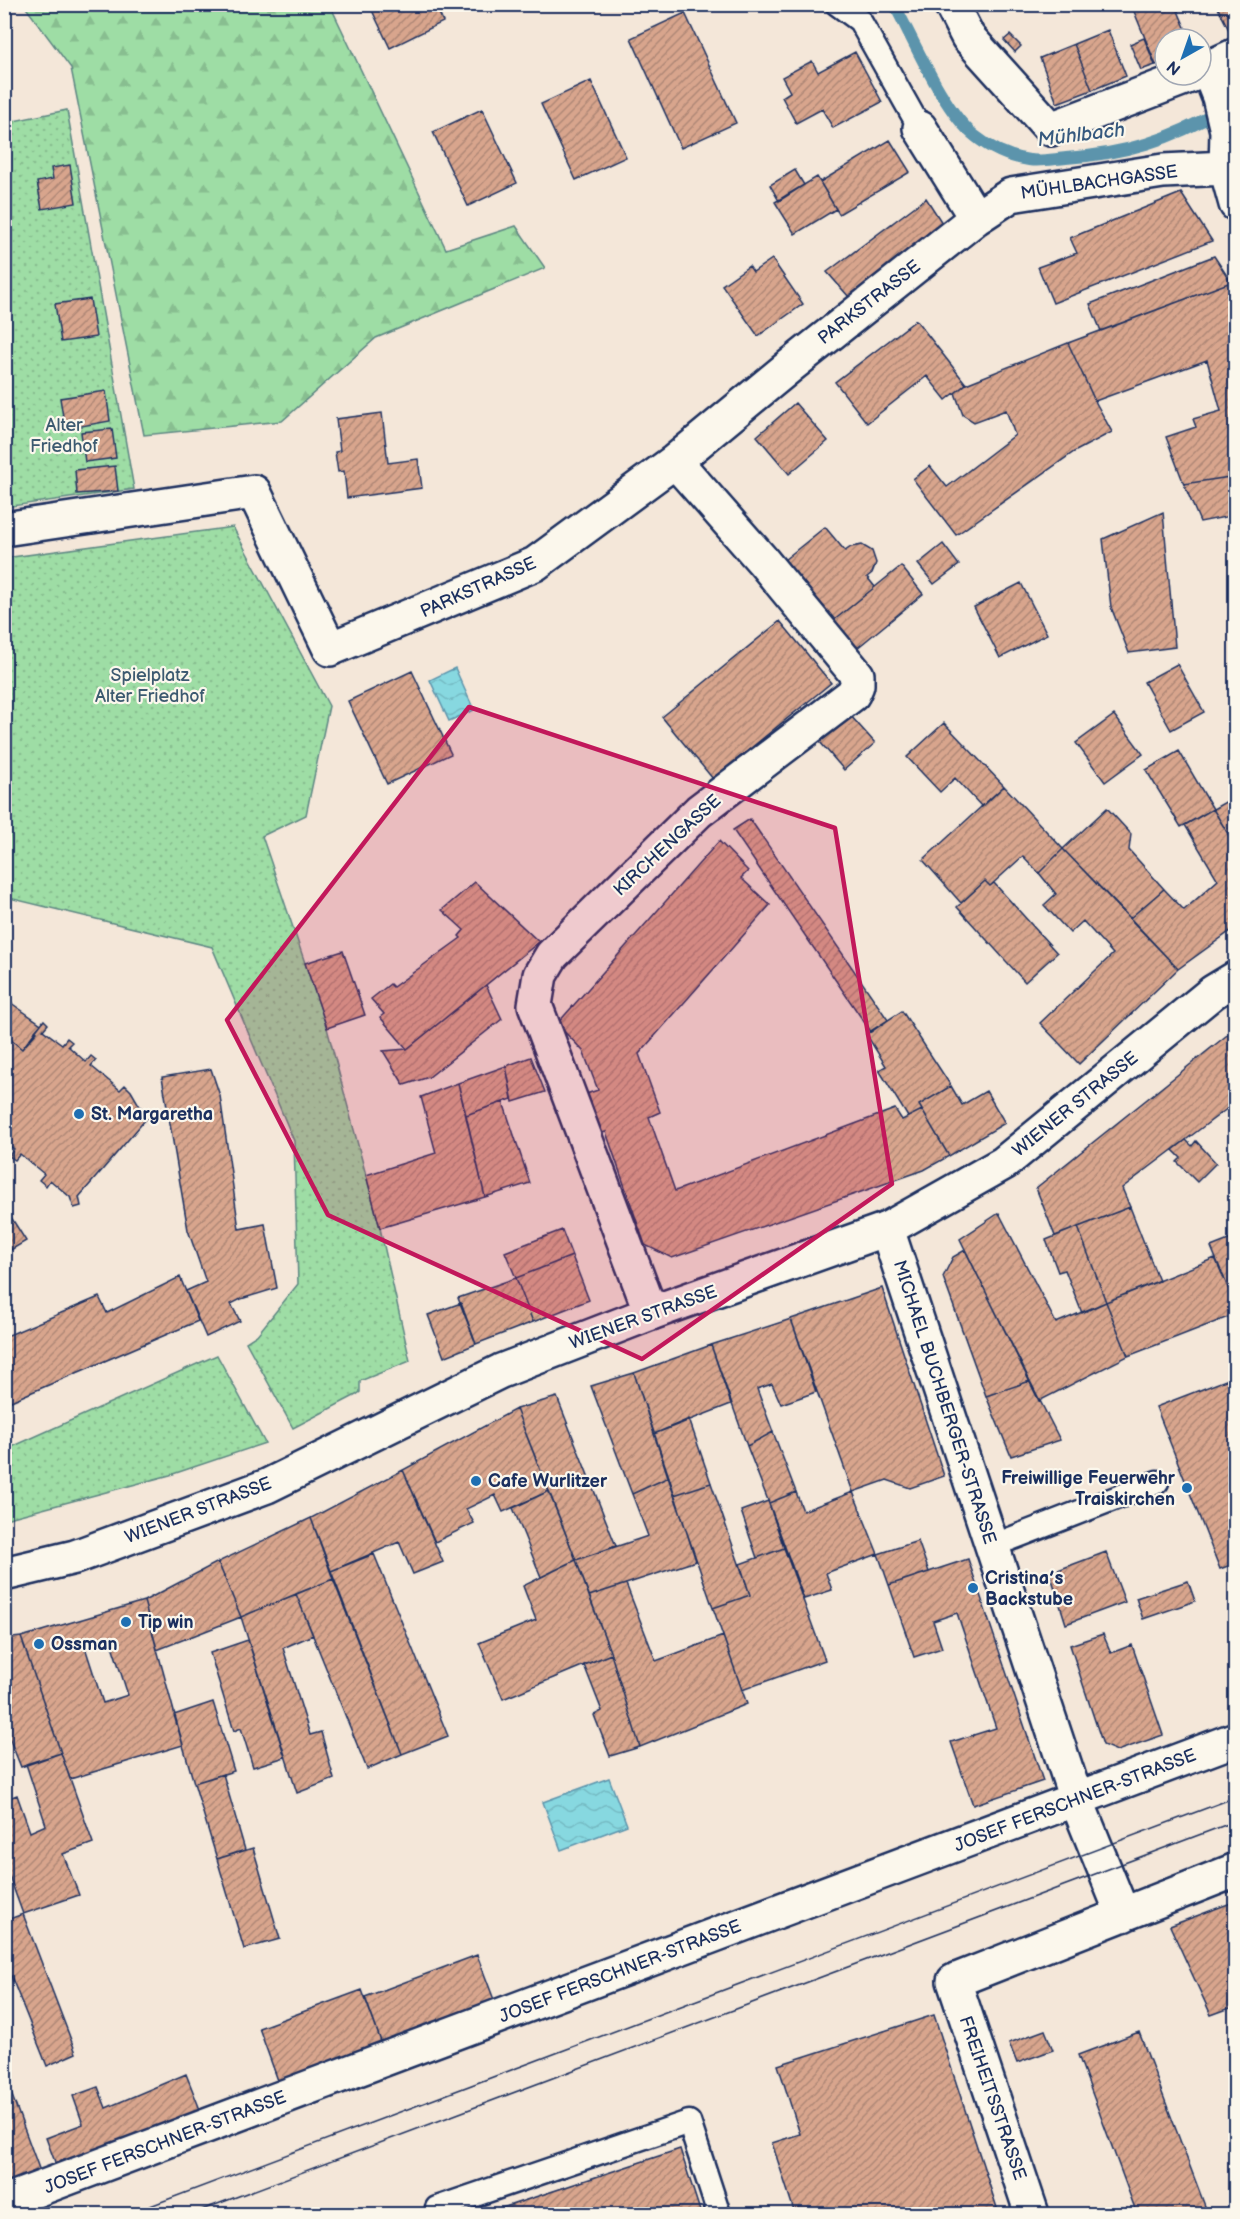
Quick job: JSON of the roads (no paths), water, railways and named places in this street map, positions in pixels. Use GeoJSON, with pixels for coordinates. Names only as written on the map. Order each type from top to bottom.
{"type":"FeatureCollection","features":[{"type":"Feature","properties":{"kind":"street"},"geometry":{"type":"LineString","coordinates":[[951,4],[968,37],[1052,129],[1171,87]]}},
{"type":"Feature","properties":{"kind":"street"},"geometry":{"type":"LineString","coordinates":[[1213,80],[1227,131],[1226,168],[1236,204]]}},
{"type":"Feature","properties":{"kind":"street"},"geometry":{"type":"LineString","coordinates":[[920,128],[976,218]]}},
{"type":"Feature","properties":{"kind":"street","name":"MÜHLBACHGASSE"},"geometry":{"type":"LineString","coordinates":[[976,218],[1011,195],[1163,171],[1226,168]]}},
{"type":"Feature","properties":{"kind":"street","name":"PARKSTRASSE"},"geometry":{"type":"LineString","coordinates":[[4,529],[254,492],[330,649],[535,564],[675,461],[976,218]]}},
{"type":"Feature","properties":{"kind":"street","name":"KIRCHENGASSE"},"geometry":{"type":"LineString","coordinates":[[651,1313],[535,1005],[540,975],[552,955],[699,811],[853,694],[857,685],[857,675],[762,560],[675,461]]}},
{"type":"Feature","properties":{"kind":"street","name":"WIENER STRASSE"},"geometry":{"type":"LineString","coordinates":[[4,1574],[75,1557],[267,1486],[501,1371],[651,1313],[887,1229],[1004,1163],[1213,992],[1236,978]]}},
{"type":"Feature","properties":{"kind":"street","name":"MICHAEL BUCHBERGER-STRASSE"},"geometry":{"type":"LineString","coordinates":[[887,1229],[1076,1799],[1123,1914]]}},
{"type":"Feature","properties":{"kind":"street","name":"JOSEF FERSCHNER-STRASSE"},"geometry":{"type":"LineString","coordinates":[[4,2202],[1236,1739]]}},
{"type":"Feature","properties":{"kind":"street"},"geometry":{"type":"LineString","coordinates":[[1123,1914],[1236,1870]]}},
{"type":"Feature","properties":{"kind":"street","name":"FREIHEITSSTRASSE"},"geometry":{"type":"LineString","coordinates":[[1032,2214],[954,1981],[1123,1914]]}},
{"type":"Feature","properties":{"kind":"lane"},"geometry":{"type":"LineString","coordinates":[[837,4],[860,21],[920,128]]}},
{"type":"Feature","properties":{"kind":"lane"},"geometry":{"type":"LineString","coordinates":[[992,1546],[1157,1482]]}},
{"type":"Feature","properties":{"kind":"lane"},"geometry":{"type":"LineString","coordinates":[[439,2214],[437,2208],[689,2122],[719,2214]]}},
{"type":"Feature","properties":{"kind":"water"},"geometry":{"type":"Polygon","coordinates":[[[455,668],[474,710],[449,721],[430,680],[455,668]]]}},
{"type":"Feature","properties":{"kind":"water"},"geometry":{"type":"Polygon","coordinates":[[[609,1778],[627,1825],[561,1850],[543,1802],[609,1778]]]}},
{"type":"Feature","properties":{"kind":"waterway","name":"Mühlbach"},"geometry":{"type":"LineString","coordinates":[[894,4],[941,93],[963,125],[987,145],[1014,157],[1042,161],[1127,149],[1184,130],[1221,110]]}},
{"type":"Feature","properties":{"kind":"tram line"},"geometry":{"type":"LineString","coordinates":[[129,2214],[1236,1797]]}},
{"type":"Feature","properties":{"kind":"tram line"},"geometry":{"type":"LineString","coordinates":[[191,2214],[1236,1821]]}},
{"type":"Feature","properties":{"kind":"place","name":"St. Margaretha"},"geometry":{"type":"Point","coordinates":[79,1114]}},
{"type":"Feature","properties":{"kind":"place","name":"Cafe Wurlitzer"},"geometry":{"type":"Point","coordinates":[476,1481]}},
{"type":"Feature","properties":{"kind":"place","name":"Freiwillige Feuerwehr Traiskirchen"},"geometry":{"type":"Point","coordinates":[1187,1488]}},
{"type":"Feature","properties":{"kind":"place","name":"Cristina’s Backstube"},"geometry":{"type":"Point","coordinates":[973,1588]}},
{"type":"Feature","properties":{"kind":"place","name":"Tip win"},"geometry":{"type":"Point","coordinates":[126,1622]}},
{"type":"Feature","properties":{"kind":"place","name":"Ossman"},"geometry":{"type":"Point","coordinates":[39,1644]}},
{"type":"Feature","properties":{"kind":"park label","name":"Alter Friedhof"},"geometry":{"type":"Point","coordinates":[64,435]}},
{"type":"Feature","properties":{"kind":"park label","name":"Spielplatz Alter Friedhof"},"geometry":{"type":"Point","coordinates":[150,685]}}]}
